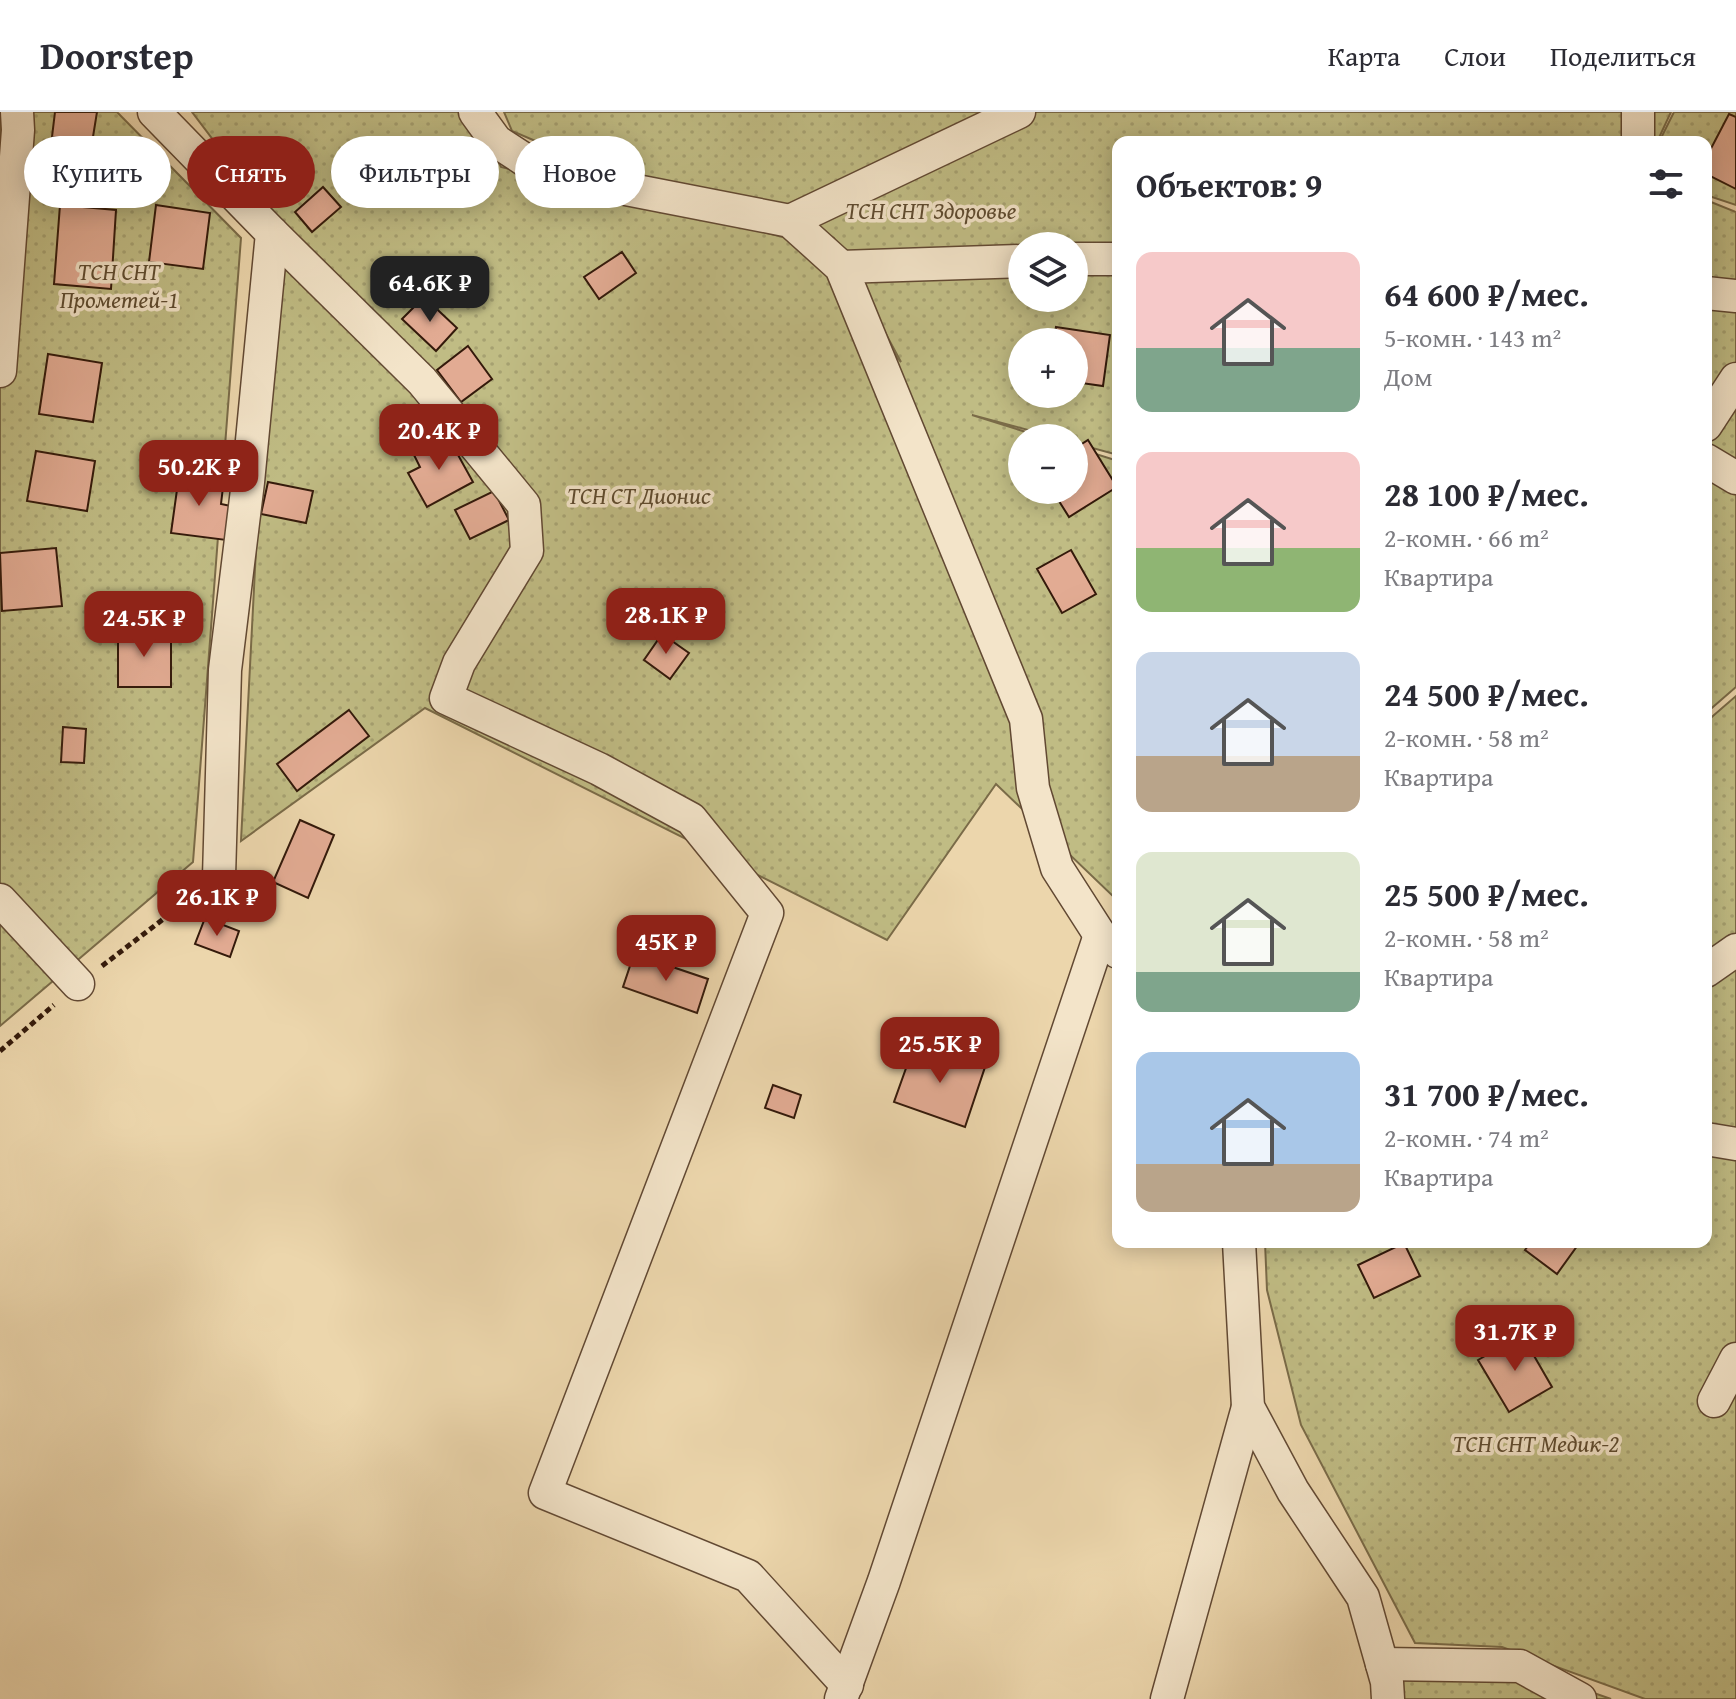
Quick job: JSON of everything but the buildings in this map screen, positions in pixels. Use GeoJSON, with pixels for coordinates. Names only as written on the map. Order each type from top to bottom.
{"type":"FeatureCollection","features":[{"type":"Feature","properties":{"kind":"street"},"geometry":{"type":"LineString","coordinates":[[0,371],[17,112]]}},
{"type":"Feature","properties":{"kind":"street"},"geometry":{"type":"LineString","coordinates":[[154,112],[422,381],[524,505],[527,551],[459,663],[446,698],[599,769],[691,819],[767,913],[545,1493],[748,1576],[844,1692]]}},
{"type":"Feature","properties":{"kind":"street"},"geometry":{"type":"LineString","coordinates":[[475,112],[496,141],[525,160],[621,188],[790,221],[841,267],[1026,719],[1033,788],[1057,868],[1109,944],[844,1692]]}},
{"type":"Feature","properties":{"kind":"street"},"geometry":{"type":"LineString","coordinates":[[790,221],[1019,112]]}},
{"type":"Feature","properties":{"kind":"street"},"geometry":{"type":"LineString","coordinates":[[1638,112],[1638,136]]}},
{"type":"Feature","properties":{"kind":"street"},"geometry":{"type":"LineString","coordinates":[[219,877],[225,670],[248,482],[272,233]]}},
{"type":"Feature","properties":{"kind":"street"},"geometry":{"type":"LineString","coordinates":[[1088,259],[1112,259]]}},
{"type":"Feature","properties":{"kind":"street"},"geometry":{"type":"LineString","coordinates":[[841,267],[1008,261]]}},
{"type":"Feature","properties":{"kind":"street"},"geometry":{"type":"LineString","coordinates":[[1712,294],[1736,296]]}},
{"type":"Feature","properties":{"kind":"street"},"geometry":{"type":"LineString","coordinates":[[1712,416],[1736,379]]}},
{"type":"Feature","properties":{"kind":"street"},"geometry":{"type":"LineString","coordinates":[[1712,464],[1736,478]]}},
{"type":"Feature","properties":{"kind":"street"},"geometry":{"type":"LineString","coordinates":[[0,900],[78,984]]}},
{"type":"Feature","properties":{"kind":"street"},"geometry":{"type":"LineString","coordinates":[[1712,967],[1736,950]]}},
{"type":"Feature","properties":{"kind":"street"},"geometry":{"type":"LineString","coordinates":[[1712,1140],[1736,1144]]}},
{"type":"Feature","properties":{"kind":"street"},"geometry":{"type":"LineString","coordinates":[[1167,1699],[1248,1407],[1239,1248]]}},
{"type":"Feature","properties":{"kind":"street"},"geometry":{"type":"LineString","coordinates":[[1714,1401],[1736,1359]]}},
{"type":"Feature","properties":{"kind":"street"},"geometry":{"type":"LineString","coordinates":[[1248,1407],[1293,1491],[1363,1597],[1387,1682],[1388,1699]]}},
{"type":"Feature","properties":{"kind":"street"},"geometry":{"type":"LineString","coordinates":[[1382,1664],[1520,1666],[1580,1699]]}},
{"type":"Feature","properties":{"kind":"path"},"geometry":{"type":"LineString","coordinates":[[0,1051],[78,984],[219,877]]}},
{"type":"Feature","properties":{"kind":"green space","name":"ТСН СНТ Прометей-1"},"geometry":{"type":"Polygon","coordinates":[[[0,112],[117,112],[141,136],[24,136],[24,208],[171,208],[171,167],[187,183],[187,208],[211,208],[241,238],[193,862],[0,1026],[0,112]]]}},
{"type":"Feature","properties":{"kind":"green space","name":"ТСН СТ Дионис"},"geometry":{"type":"Polygon","coordinates":[[[192,112],[476,112],[487,136],[331,136],[331,208],[499,208],[499,163],[501,167],[515,170],[515,208],[645,208],[645,203],[787,238],[832,277],[901,362],[834,238],[784,208],[645,177],[645,136],[524,136],[512,131],[504,112],[1671,112],[1660,136],[1112,136],[1112,453],[1088,447],[1088,424],[1008,425],[972,415],[1008,426],[1008,504],[1088,504],[1088,451],[1112,459],[1112,895],[996,784],[887,940],[425,708],[241,841],[273,219],[265,208],[315,208],[315,136],[210,136],[192,112]]]}},
{"type":"Feature","properties":{"kind":"green space"},"geometry":{"type":"Polygon","coordinates":[[[1674,112],[1736,112],[1736,205],[1712,197],[1712,136],[1662,136],[1674,112]]]}},
{"type":"Feature","properties":{"kind":"green space"},"geometry":{"type":"Polygon","coordinates":[[[1712,202],[1736,212],[1736,362],[1712,400],[1712,202]]]}},
{"type":"Feature","properties":{"kind":"green space"},"geometry":{"type":"Polygon","coordinates":[[[1736,383],[1736,687],[1712,708],[1712,424],[1736,383]]]}},
{"type":"Feature","properties":{"kind":"green space","name":"ТСН СНТ Медик-2"},"geometry":{"type":"Polygon","coordinates":[[[1736,696],[1736,1699],[1645,1699],[1502,1647],[1415,1643],[1301,1425],[1267,1290],[1265,1248],[1712,1248],[1712,717],[1736,696]]]}},
{"type":"Feature","properties":{"kind":"green space"},"geometry":{"type":"Polygon","coordinates":[[[1391,1650],[1482,1654],[1611,1699],[1394,1699],[1391,1650]]]}},
{"type":"Feature","properties":{"kind":"park label","name":"ТСН СНТ Здоровье"},"geometry":{"type":"Point","coordinates":[931,210]}}]}
